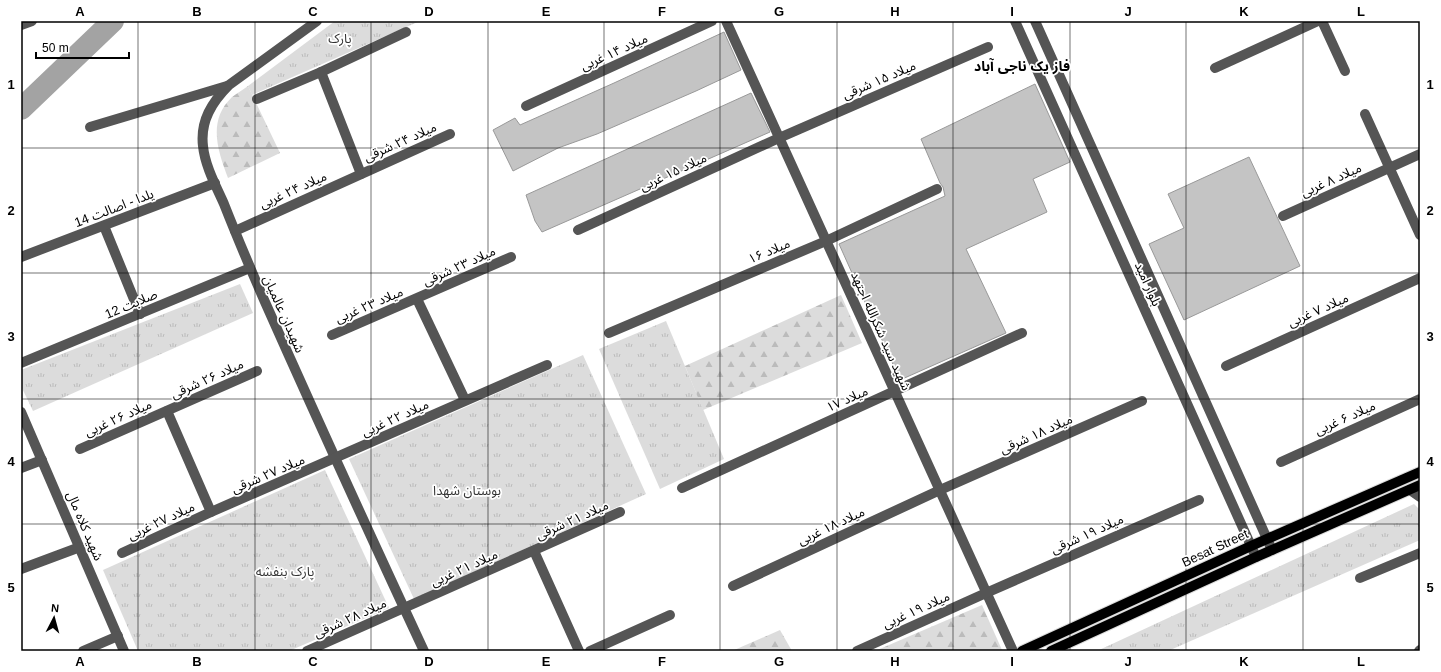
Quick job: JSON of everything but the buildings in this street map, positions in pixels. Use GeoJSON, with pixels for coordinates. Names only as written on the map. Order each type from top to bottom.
{"type":"FeatureCollection","features":[{"type":"Feature","properties":{"kind":"main road","name":"Besat Street"},"geometry":{"type":"LineString","coordinates":[[1022,651],[1251,546],[1420,472]]}},
{"type":"Feature","properties":{"kind":"main road","name":"Besat Street"},"geometry":{"type":"LineString","coordinates":[[1051,651],[1068,648],[1256,557],[1420,485]]}},
{"type":"Feature","properties":{"kind":"street"},"geometry":{"type":"LineString","coordinates":[[21,25],[32,21]]}},
{"type":"Feature","properties":{"kind":"street","name":"شهیدان عالمیان"},"geometry":{"type":"LineString","coordinates":[[317,21],[228,86],[218,96],[210,107],[203,129],[203,147],[215,183],[250,268],[335,459],[424,651]]}},
{"type":"Feature","properties":{"kind":"street","name":"میلاد ۱۴ غربی"},"geometry":{"type":"LineString","coordinates":[[526,106],[712,21]]}},
{"type":"Feature","properties":{"kind":"street","name":"شهید سید شکرالله اجتهد"},"geometry":{"type":"LineString","coordinates":[[726,21],[1013,651]]}},
{"type":"Feature","properties":{"kind":"street","name":"بلوار امید"},"geometry":{"type":"LineString","coordinates":[[1015,21],[1256,557]]}},
{"type":"Feature","properties":{"kind":"street","name":"بلوار امید"},"geometry":{"type":"LineString","coordinates":[[1035,21],[1272,550]]}},
{"type":"Feature","properties":{"kind":"street"},"geometry":{"type":"LineString","coordinates":[[1215,68],[1318,21]]}},
{"type":"Feature","properties":{"kind":"street"},"geometry":{"type":"LineString","coordinates":[[1322,21],[1345,71]]}},
{"type":"Feature","properties":{"kind":"street"},"geometry":{"type":"LineString","coordinates":[[257,99],[321,72],[406,32]]}},
{"type":"Feature","properties":{"kind":"street","name":"میلاد ۱۵ شرقی"},"geometry":{"type":"LineString","coordinates":[[779,138],[988,47]]}},
{"type":"Feature","properties":{"kind":"street"},"geometry":{"type":"LineString","coordinates":[[321,72],[361,174]]}},
{"type":"Feature","properties":{"kind":"street"},"geometry":{"type":"LineString","coordinates":[[90,127],[228,86]]}},
{"type":"Feature","properties":{"kind":"street"},"geometry":{"type":"LineString","coordinates":[[1364,114],[1420,235]]}},
{"type":"Feature","properties":{"kind":"street","name":"میلاد ۲۴ شرقی"},"geometry":{"type":"LineString","coordinates":[[361,174],[450,134]]}},
{"type":"Feature","properties":{"kind":"street","name":"میلاد ۱۵ غربی"},"geometry":{"type":"LineString","coordinates":[[578,230],[779,138]]}},
{"type":"Feature","properties":{"kind":"street","name":"میلاد ۸ غربی"},"geometry":{"type":"LineString","coordinates":[[1283,216],[1420,154]]}},
{"type":"Feature","properties":{"kind":"street"},"geometry":{"type":"LineString","coordinates":[[1085,177],[1101,169]]}},
{"type":"Feature","properties":{"kind":"street","name":"میلاد ۲۴ غربی"},"geometry":{"type":"LineString","coordinates":[[235,231],[361,174]]}},
{"type":"Feature","properties":{"kind":"street","name":"یلدا - اصالت 14"},"geometry":{"type":"LineString","coordinates":[[21,257],[215,183]]}},
{"type":"Feature","properties":{"kind":"street","name":"میلاد ۱۶"},"geometry":{"type":"LineString","coordinates":[[609,333],[826,241],[937,189]]}},
{"type":"Feature","properties":{"kind":"street"},"geometry":{"type":"LineString","coordinates":[[104,226],[140,314]]}},
{"type":"Feature","properties":{"kind":"street"},"geometry":{"type":"LineString","coordinates":[[1115,242],[1130,234]]}},
{"type":"Feature","properties":{"kind":"street","name":"میلاد ۲۳ شرقی"},"geometry":{"type":"LineString","coordinates":[[417,299],[511,258]]}},
{"type":"Feature","properties":{"kind":"street","name":"صلابت 12"},"geometry":{"type":"LineString","coordinates":[[21,363],[250,268]]}},
{"type":"Feature","properties":{"kind":"street","name":"میلاد ۷ غربی"},"geometry":{"type":"LineString","coordinates":[[1226,366],[1420,278]]}},
{"type":"Feature","properties":{"kind":"street"},"geometry":{"type":"LineString","coordinates":[[417,299],[465,400]]}},
{"type":"Feature","properties":{"kind":"street","name":"میلاد ۲۳ غربی"},"geometry":{"type":"LineString","coordinates":[[332,335],[417,299]]}},
{"type":"Feature","properties":{"kind":"street","name":"میلاد ۱۷"},"geometry":{"type":"LineString","coordinates":[[682,488],[1022,333]]}},
{"type":"Feature","properties":{"kind":"street","name":"میلاد ۲۲ غربی"},"geometry":{"type":"LineString","coordinates":[[335,459],[465,400],[547,365]]}},
{"type":"Feature","properties":{"kind":"street","name":"میلاد ۲۶ شرقی"},"geometry":{"type":"LineString","coordinates":[[167,411],[257,371]]}},
{"type":"Feature","properties":{"kind":"street","name":"میلاد ۶ غربی"},"geometry":{"type":"LineString","coordinates":[[1281,462],[1420,399]]}},
{"type":"Feature","properties":{"kind":"street","name":"میلاد ۱۸ شرقی"},"geometry":{"type":"LineString","coordinates":[[940,490],[1142,401]]}},
{"type":"Feature","properties":{"kind":"street"},"geometry":{"type":"LineString","coordinates":[[167,411],[211,512]]}},
{"type":"Feature","properties":{"kind":"street","name":"میلاد ۲۶ غربی"},"geometry":{"type":"LineString","coordinates":[[80,449],[167,411]]}},
{"type":"Feature","properties":{"kind":"street","name":"شهید کلاه مال"},"geometry":{"type":"LineString","coordinates":[[21,412],[124,651]]}},
{"type":"Feature","properties":{"kind":"street","name":"میلاد ۲۷ شرقی"},"geometry":{"type":"LineString","coordinates":[[211,512],[335,459]]}},
{"type":"Feature","properties":{"kind":"street"},"geometry":{"type":"LineString","coordinates":[[21,468],[42,460]]}},
{"type":"Feature","properties":{"kind":"street","name":"میلاد ۱۸ غربی"},"geometry":{"type":"LineString","coordinates":[[733,586],[940,490]]}},
{"type":"Feature","properties":{"kind":"street"},"geometry":{"type":"LineString","coordinates":[[1410,490],[1420,497]]}},
{"type":"Feature","properties":{"kind":"street","name":"میلاد ۱۹ شرقی"},"geometry":{"type":"LineString","coordinates":[[986,593],[1199,500]]}},
{"type":"Feature","properties":{"kind":"street","name":"میلاد ۲۷ غربی"},"geometry":{"type":"LineString","coordinates":[[122,553],[211,512]]}},
{"type":"Feature","properties":{"kind":"street","name":"میلاد ۲۱ شرقی"},"geometry":{"type":"LineString","coordinates":[[534,551],[620,512]]}},
{"type":"Feature","properties":{"kind":"street"},"geometry":{"type":"LineString","coordinates":[[21,569],[80,547]]}},
{"type":"Feature","properties":{"kind":"street"},"geometry":{"type":"LineString","coordinates":[[534,551],[579,651]]}},
{"type":"Feature","properties":{"kind":"street","name":"میلاد ۲۱ غربی"},"geometry":{"type":"LineString","coordinates":[[404,609],[534,551]]}},
{"type":"Feature","properties":{"kind":"street"},"geometry":{"type":"LineString","coordinates":[[1360,578],[1420,554]]}},
{"type":"Feature","properties":{"kind":"street","name":"میلاد ۱۹ غربی"},"geometry":{"type":"LineString","coordinates":[[857,651],[986,593]]}},
{"type":"Feature","properties":{"kind":"street","name":"میلاد ۲۸ شرقی"},"geometry":{"type":"LineString","coordinates":[[307,651],[404,609]]}},
{"type":"Feature","properties":{"kind":"street"},"geometry":{"type":"LineString","coordinates":[[590,651],[670,615]]}},
{"type":"Feature","properties":{"kind":"street"},"geometry":{"type":"LineString","coordinates":[[82,651],[118,636]]}},
{"type":"Feature","properties":{"kind":"green space","name":"پارک"},"geometry":{"type":"Polygon","coordinates":[[[335,21],[420,21],[252,95],[248,86],[335,21]]]}},
{"type":"Feature","properties":{"kind":"green space"},"geometry":{"type":"Polygon","coordinates":[[[248,86],[280,153],[228,178],[218,147],[217,126],[219,116],[224,106],[232,97],[248,86]]]}},
{"type":"Feature","properties":{"kind":"green space"},"geometry":{"type":"Polygon","coordinates":[[[240,284],[253,313],[33,411],[21,386],[21,370],[240,284]]]}},
{"type":"Feature","properties":{"kind":"green space"},"geometry":{"type":"Polygon","coordinates":[[[841,295],[862,343],[703,410],[685,366],[841,295]]]}},
{"type":"Feature","properties":{"kind":"green space"},"geometry":{"type":"Polygon","coordinates":[[[666,321],[724,459],[660,489],[599,349],[666,321]]]}},
{"type":"Feature","properties":{"kind":"green space","name":"بوستان شهدا"},"geometry":{"type":"Polygon","coordinates":[[[583,355],[646,494],[414,599],[349,459],[583,355]]]}},
{"type":"Feature","properties":{"kind":"green space","name":"پارک بنفشه"},"geometry":{"type":"Polygon","coordinates":[[[325,470],[389,608],[289,651],[138,651],[103,570],[325,470]]]}},
{"type":"Feature","properties":{"kind":"green space"},"geometry":{"type":"Polygon","coordinates":[[[1414,504],[1420,510],[1420,540],[1168,651],[1097,651],[1414,504]]]}},
{"type":"Feature","properties":{"kind":"green space"},"geometry":{"type":"Polygon","coordinates":[[[982,605],[1002,650],[875,651],[982,605]]]}},
{"type":"Feature","properties":{"kind":"green space"},"geometry":{"type":"Polygon","coordinates":[[[780,630],[792,651],[732,651],[780,630]]]}},
{"type":"Feature","properties":{"kind":"waterway"},"geometry":{"type":"LineString","coordinates":[[21,109],[113,21]]}},
{"type":"Feature","properties":{"kind":"district","name":"فاز یک ناجی آباد"},"geometry":{"type":"Point","coordinates":[1022,66]}}]}
